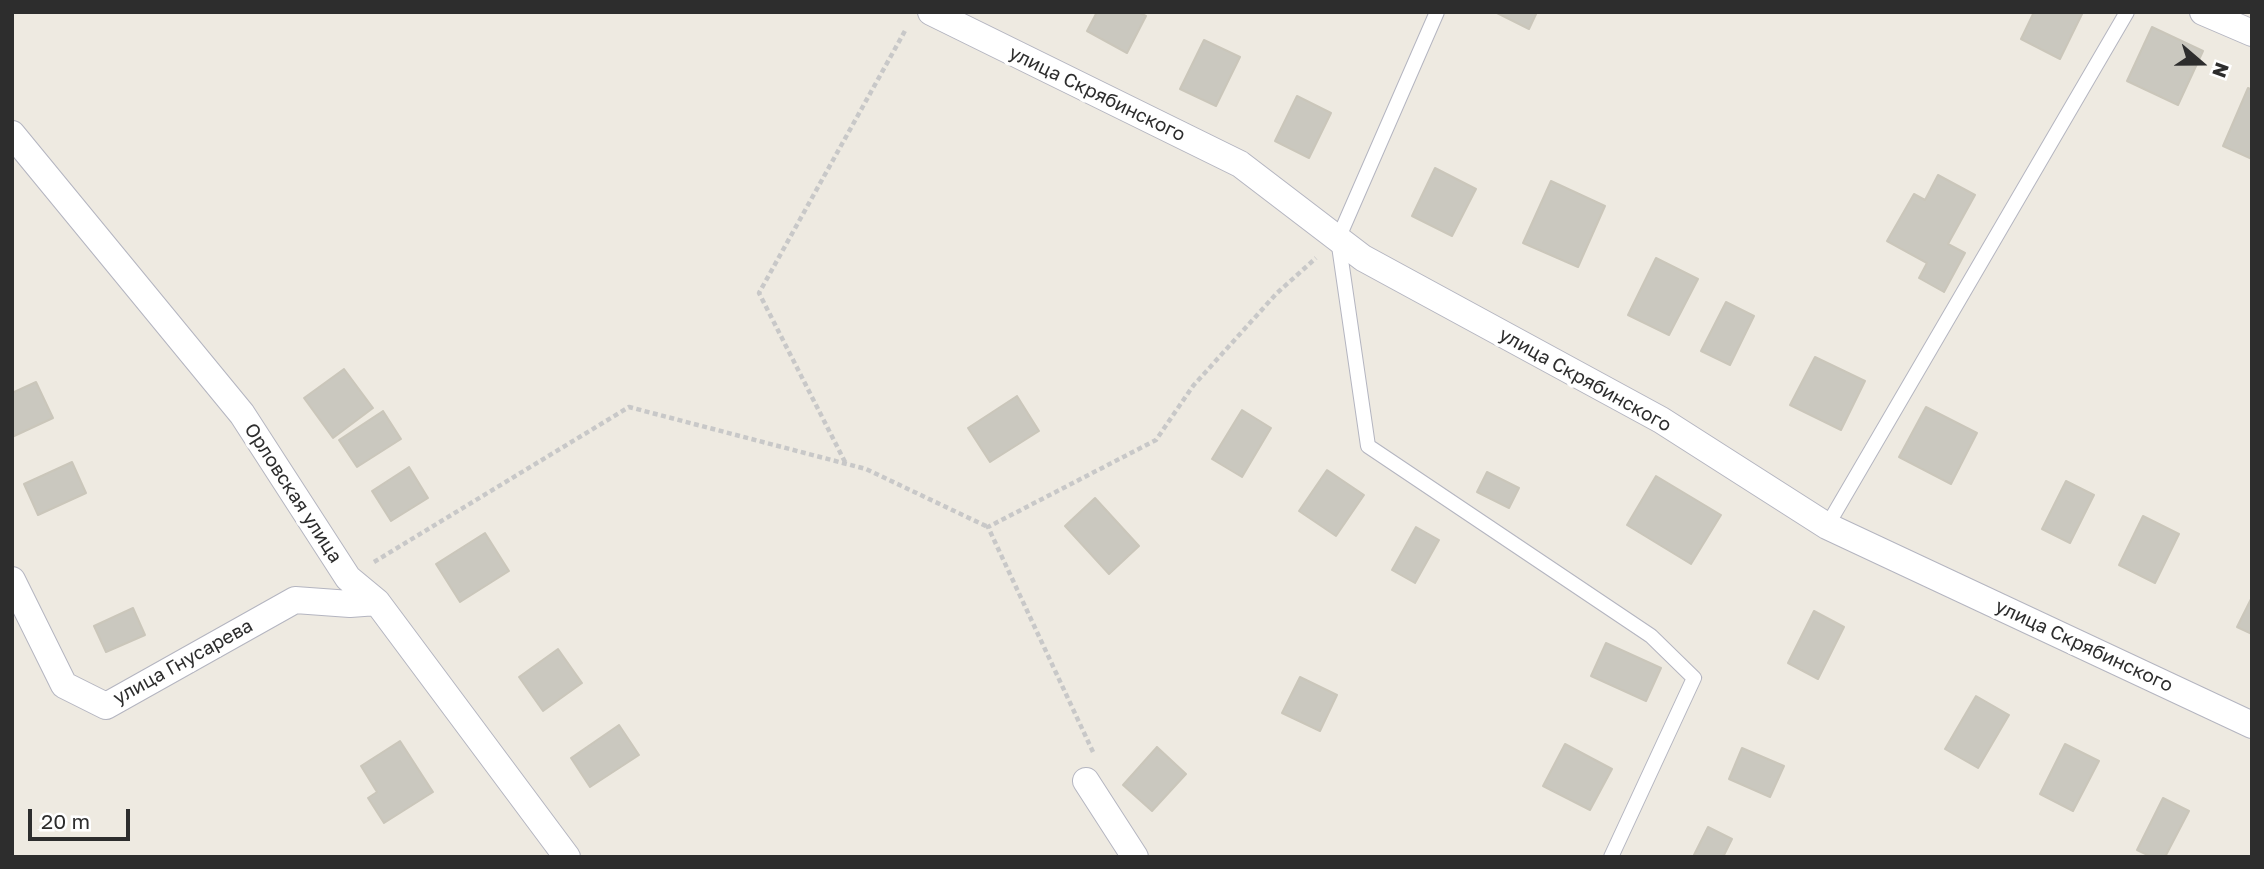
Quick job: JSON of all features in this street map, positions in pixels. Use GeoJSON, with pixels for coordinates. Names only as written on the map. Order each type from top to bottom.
{"type":"FeatureCollection","features":[{"type":"Feature","properties":{"kind":"street"},"geometry":{"type":"LineString","coordinates":[[2203,12],[2252,33]]}},
{"type":"Feature","properties":{"kind":"street","name":"улица Скрябинского"},"geometry":{"type":"LineString","coordinates":[[920,18],[1240,164],[1363,258],[1661,420],[1827,526],[2252,725]]}},
{"type":"Feature","properties":{"kind":"street","name":"Орловская улица"},"geometry":{"type":"LineString","coordinates":[[12,134],[242,414],[348,578],[377,602],[567,857]]}},
{"type":"Feature","properties":{"kind":"street","name":"улица Гнусарева"},"geometry":{"type":"LineString","coordinates":[[12,580],[64,685],[106,706],[295,600],[350,604],[377,602]]}},
{"type":"Feature","properties":{"kind":"street"},"geometry":{"type":"LineString","coordinates":[[1087,781],[1135,857]]}},
{"type":"Feature","properties":{"kind":"lane"},"geometry":{"type":"LineString","coordinates":[[1437,12],[1338,239],[1368,446],[1651,636],[1694,678],[1611,857]]}},
{"type":"Feature","properties":{"kind":"lane"},"geometry":{"type":"LineString","coordinates":[[1827,526],[2127,12]]}},
{"type":"Feature","properties":{"kind":"path"},"geometry":{"type":"LineString","coordinates":[[845,463],[759,293],[920,18]]}},
{"type":"Feature","properties":{"kind":"path"},"geometry":{"type":"LineString","coordinates":[[988,527],[1156,440],[1202,375],[1277,293],[1338,239]]}},
{"type":"Feature","properties":{"kind":"path"},"geometry":{"type":"LineString","coordinates":[[348,578],[629,407],[866,469],[988,527],[1093,753]]}},
{"type":"Feature","properties":{"kind":"building"},"geometry":{"type":"Polygon","coordinates":[[[1097,12],[1138,12],[1146,16],[1127,53],[1087,31],[1097,12]]]}},
{"type":"Feature","properties":{"kind":"building"},"geometry":{"type":"Polygon","coordinates":[[[1495,12],[1537,12],[1529,29],[1495,12]]]}},
{"type":"Feature","properties":{"kind":"building"},"geometry":{"type":"Polygon","coordinates":[[[2034,12],[2083,12],[2060,59],[2021,39],[2034,12]]]}},
{"type":"Feature","properties":{"kind":"building"},"geometry":{"type":"Polygon","coordinates":[[[2152,27],[2203,51],[2178,105],[2127,81],[2152,27]]]}},
{"type":"Feature","properties":{"kind":"building"},"geometry":{"type":"Polygon","coordinates":[[[1204,40],[1240,57],[1216,106],[1180,89],[1204,40]]]}},
{"type":"Feature","properties":{"kind":"building"},"geometry":{"type":"Polygon","coordinates":[[[2248,88],[2252,90],[2252,159],[2223,146],[2248,88]]]}},
{"type":"Feature","properties":{"kind":"building"},"geometry":{"type":"Polygon","coordinates":[[[1297,96],[1331,113],[1309,158],[1275,141],[1297,96]]]}},
{"type":"Feature","properties":{"kind":"building"},"geometry":{"type":"Polygon","coordinates":[[[1435,168],[1476,189],[1452,236],[1412,216],[1435,168]]]}},
{"type":"Feature","properties":{"kind":"building"},"geometry":{"type":"Polygon","coordinates":[[[1938,175],[1975,195],[1948,244],[1965,253],[1944,292],[1919,278],[1927,263],[1887,241],[1914,194],[1925,200],[1938,175]]]}},
{"type":"Feature","properties":{"kind":"building"},"geometry":{"type":"Polygon","coordinates":[[[1551,181],[1605,206],[1578,267],[1523,243],[1551,181]]]}},
{"type":"Feature","properties":{"kind":"building"},"geometry":{"type":"Polygon","coordinates":[[[1656,258],[1698,279],[1669,335],[1628,315],[1656,258]]]}},
{"type":"Feature","properties":{"kind":"building"},"geometry":{"type":"Polygon","coordinates":[[[1726,302],[1754,316],[1730,365],[1701,351],[1726,302]]]}},
{"type":"Feature","properties":{"kind":"building"},"geometry":{"type":"Polygon","coordinates":[[[1815,357],[1865,381],[1841,430],[1790,405],[1815,357]]]}},
{"type":"Feature","properties":{"kind":"building"},"geometry":{"type":"Polygon","coordinates":[[[344,369],[373,408],[333,438],[304,398],[344,369]]]}},
{"type":"Feature","properties":{"kind":"building"},"geometry":{"type":"Polygon","coordinates":[[[36,382],[53,418],[12,437],[12,393],[36,382]]]}},
{"type":"Feature","properties":{"kind":"building"},"geometry":{"type":"Polygon","coordinates":[[[1017,396],[1039,431],[990,462],[968,428],[1017,396]]]}},
{"type":"Feature","properties":{"kind":"building"},"geometry":{"type":"Polygon","coordinates":[[[1926,407],[1977,433],[1951,484],[1899,457],[1926,407]]]}},
{"type":"Feature","properties":{"kind":"building"},"geometry":{"type":"Polygon","coordinates":[[[1242,410],[1271,428],[1242,477],[1212,459],[1242,410]]]}},
{"type":"Feature","properties":{"kind":"building"},"geometry":{"type":"Polygon","coordinates":[[[383,411],[401,439],[357,467],[339,440],[383,411]]]}},
{"type":"Feature","properties":{"kind":"building"},"geometry":{"type":"Polygon","coordinates":[[[72,462],[86,493],[38,515],[24,484],[72,462]]]}},
{"type":"Feature","properties":{"kind":"building"},"geometry":{"type":"Polygon","coordinates":[[[409,467],[428,498],[391,521],[372,491],[409,467]]]}},
{"type":"Feature","properties":{"kind":"building"},"geometry":{"type":"Polygon","coordinates":[[[1327,470],[1364,495],[1336,536],[1299,511],[1327,470]]]}},
{"type":"Feature","properties":{"kind":"building"},"geometry":{"type":"Polygon","coordinates":[[[1487,472],[1519,488],[1509,508],[1477,492],[1487,472]]]}},
{"type":"Feature","properties":{"kind":"building"},"geometry":{"type":"Polygon","coordinates":[[[1656,476],[1721,515],[1691,564],[1627,525],[1656,476]]]}},
{"type":"Feature","properties":{"kind":"building"},"geometry":{"type":"Polygon","coordinates":[[[2066,481],[2094,495],[2070,543],[2042,529],[2066,481]]]}},
{"type":"Feature","properties":{"kind":"building"},"geometry":{"type":"Polygon","coordinates":[[[1095,498],[1139,546],[1109,574],[1065,526],[1095,498]]]}},
{"type":"Feature","properties":{"kind":"building"},"geometry":{"type":"Polygon","coordinates":[[[2143,516],[2179,534],[2155,583],[2119,565],[2143,516]]]}},
{"type":"Feature","properties":{"kind":"building"},"geometry":{"type":"Polygon","coordinates":[[[1416,527],[1439,540],[1415,583],[1392,570],[1416,527]]]}},
{"type":"Feature","properties":{"kind":"building"},"geometry":{"type":"Polygon","coordinates":[[[485,533],[509,571],[460,602],[436,564],[485,533]]]}},
{"type":"Feature","properties":{"kind":"building"},"geometry":{"type":"Polygon","coordinates":[[[2252,597],[2252,634],[2237,627],[2252,597]]]}},
{"type":"Feature","properties":{"kind":"building"},"geometry":{"type":"Polygon","coordinates":[[[133,608],[145,635],[106,652],[94,626],[133,608]]]}},
{"type":"Feature","properties":{"kind":"building"},"geometry":{"type":"Polygon","coordinates":[[[1814,611],[1844,627],[1818,679],[1788,663],[1814,611]]]}},
{"type":"Feature","properties":{"kind":"building"},"geometry":{"type":"Polygon","coordinates":[[[1606,643],[1661,668],[1646,701],[1591,676],[1606,643]]]}},
{"type":"Feature","properties":{"kind":"building"},"geometry":{"type":"Polygon","coordinates":[[[558,649],[582,683],[543,711],[519,677],[558,649]]]}},
{"type":"Feature","properties":{"kind":"building"},"geometry":{"type":"Polygon","coordinates":[[[1300,677],[1337,695],[1320,731],[1282,713],[1300,677]]]}},
{"type":"Feature","properties":{"kind":"building"},"geometry":{"type":"Polygon","coordinates":[[[1976,696],[2009,715],[1978,768],[1945,749],[1976,696]]]}},
{"type":"Feature","properties":{"kind":"building"},"geometry":{"type":"Polygon","coordinates":[[[619,725],[639,755],[590,787],[571,758],[619,725]]]}},
{"type":"Feature","properties":{"kind":"building"},"geometry":{"type":"Polygon","coordinates":[[[400,741],[433,792],[384,823],[368,798],[377,792],[361,766],[400,741]]]}},
{"type":"Feature","properties":{"kind":"building"},"geometry":{"type":"Polygon","coordinates":[[[1565,744],[1612,769],[1590,810],[1543,786],[1565,744]]]}},
{"type":"Feature","properties":{"kind":"building"},"geometry":{"type":"Polygon","coordinates":[[[2065,744],[2099,761],[2073,811],[2040,794],[2065,744]]]}},
{"type":"Feature","properties":{"kind":"building"},"geometry":{"type":"Polygon","coordinates":[[[1157,747],[1186,774],[1152,811],[1123,785],[1157,747]]]}},
{"type":"Feature","properties":{"kind":"building"},"geometry":{"type":"Polygon","coordinates":[[[1742,748],[1784,766],[1770,797],[1729,779],[1742,748]]]}},
{"type":"Feature","properties":{"kind":"building"},"geometry":{"type":"Polygon","coordinates":[[[2163,798],[2189,811],[2165,857],[2152,857],[2137,850],[2163,798]]]}},
{"type":"Feature","properties":{"kind":"building"},"geometry":{"type":"Polygon","coordinates":[[[1708,827],[1732,839],[1723,857],[1693,857],[1708,827]]]}}]}
